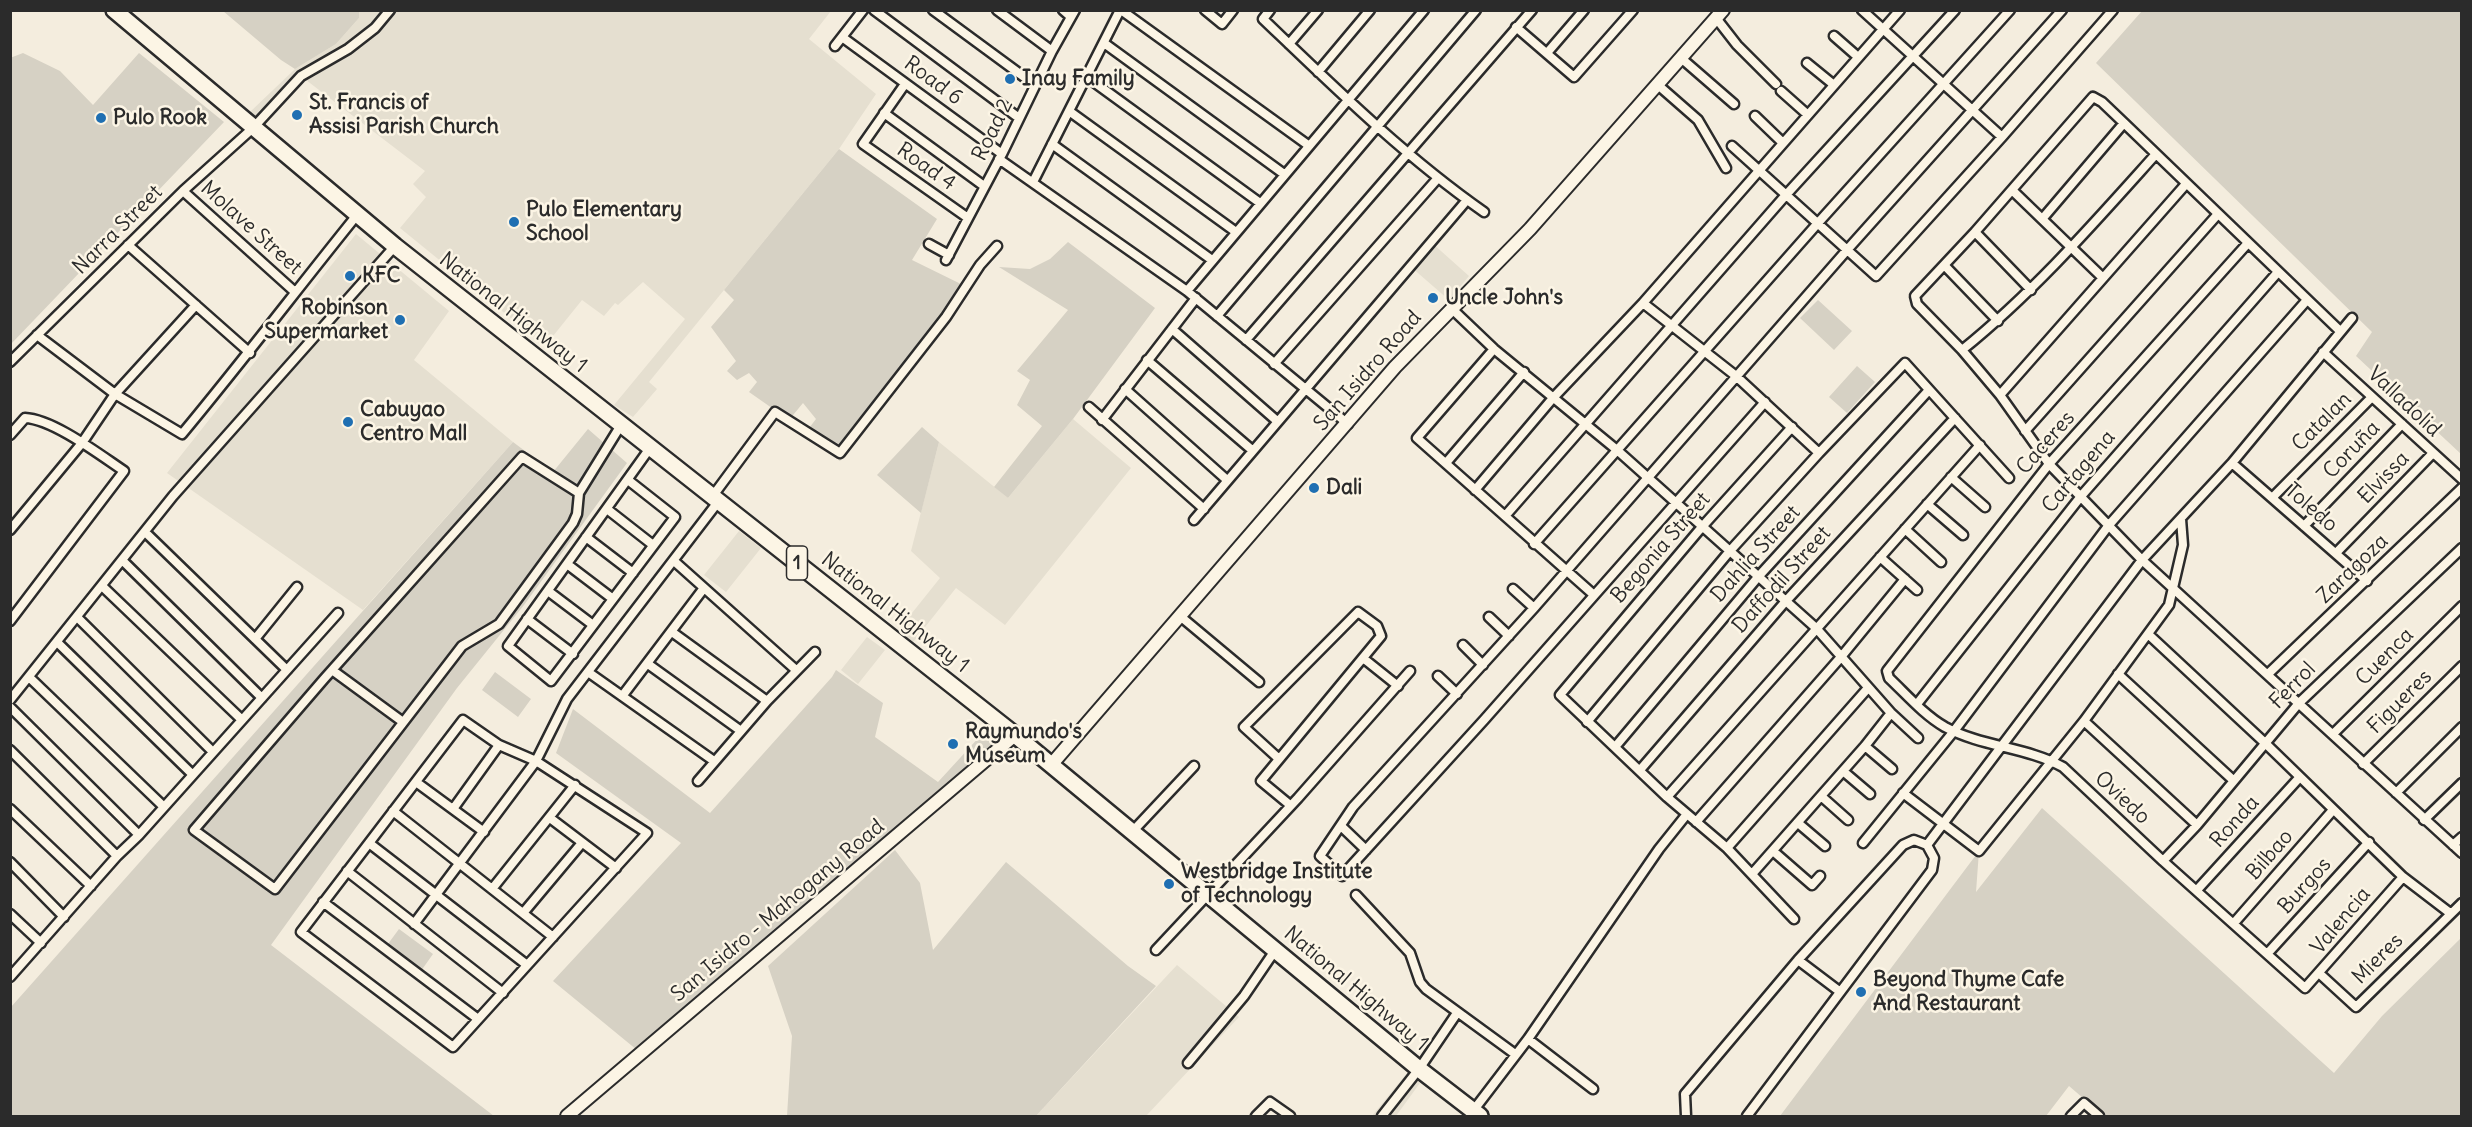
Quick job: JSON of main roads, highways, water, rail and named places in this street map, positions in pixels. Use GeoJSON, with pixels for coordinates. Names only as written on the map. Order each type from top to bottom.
{"type":"FeatureCollection","features":[{"type":"Feature","properties":{"kind":"highway","name":"National Highway 1"},"geometry":{"type":"LineString","coordinates":[[114,10],[395,246],[1015,735],[1419,1069],[1477,1114]]}},
{"type":"Feature","properties":{"kind":"place","name":"Inay Family"},"geometry":{"type":"Point","coordinates":[1010,79]}},
{"type":"Feature","properties":{"kind":"place","name":"St. Francis of Assisi Parish Church"},"geometry":{"type":"Point","coordinates":[297,115]}},
{"type":"Feature","properties":{"kind":"place","name":"Pulo Rook"},"geometry":{"type":"Point","coordinates":[101,118]}},
{"type":"Feature","properties":{"kind":"place","name":"Pulo Elementary School"},"geometry":{"type":"Point","coordinates":[514,222]}},
{"type":"Feature","properties":{"kind":"place","name":"KFC"},"geometry":{"type":"Point","coordinates":[350,276]}},
{"type":"Feature","properties":{"kind":"place","name":"Uncle John's"},"geometry":{"type":"Point","coordinates":[1433,298]}},
{"type":"Feature","properties":{"kind":"place","name":"Robinson Supermarket"},"geometry":{"type":"Point","coordinates":[400,320]}},
{"type":"Feature","properties":{"kind":"place","name":"Cabuyao Centro Mall"},"geometry":{"type":"Point","coordinates":[348,422]}},
{"type":"Feature","properties":{"kind":"place","name":"Dali"},"geometry":{"type":"Point","coordinates":[1314,488]}},
{"type":"Feature","properties":{"kind":"place","name":"Raymundo's Museum"},"geometry":{"type":"Point","coordinates":[953,744]}},
{"type":"Feature","properties":{"kind":"place","name":"Westbridge Institute of Technology"},"geometry":{"type":"Point","coordinates":[1169,884]}},
{"type":"Feature","properties":{"kind":"place","name":"Beyond Thyme Cafe And Restaurant"},"geometry":{"type":"Point","coordinates":[1861,992]}}]}
